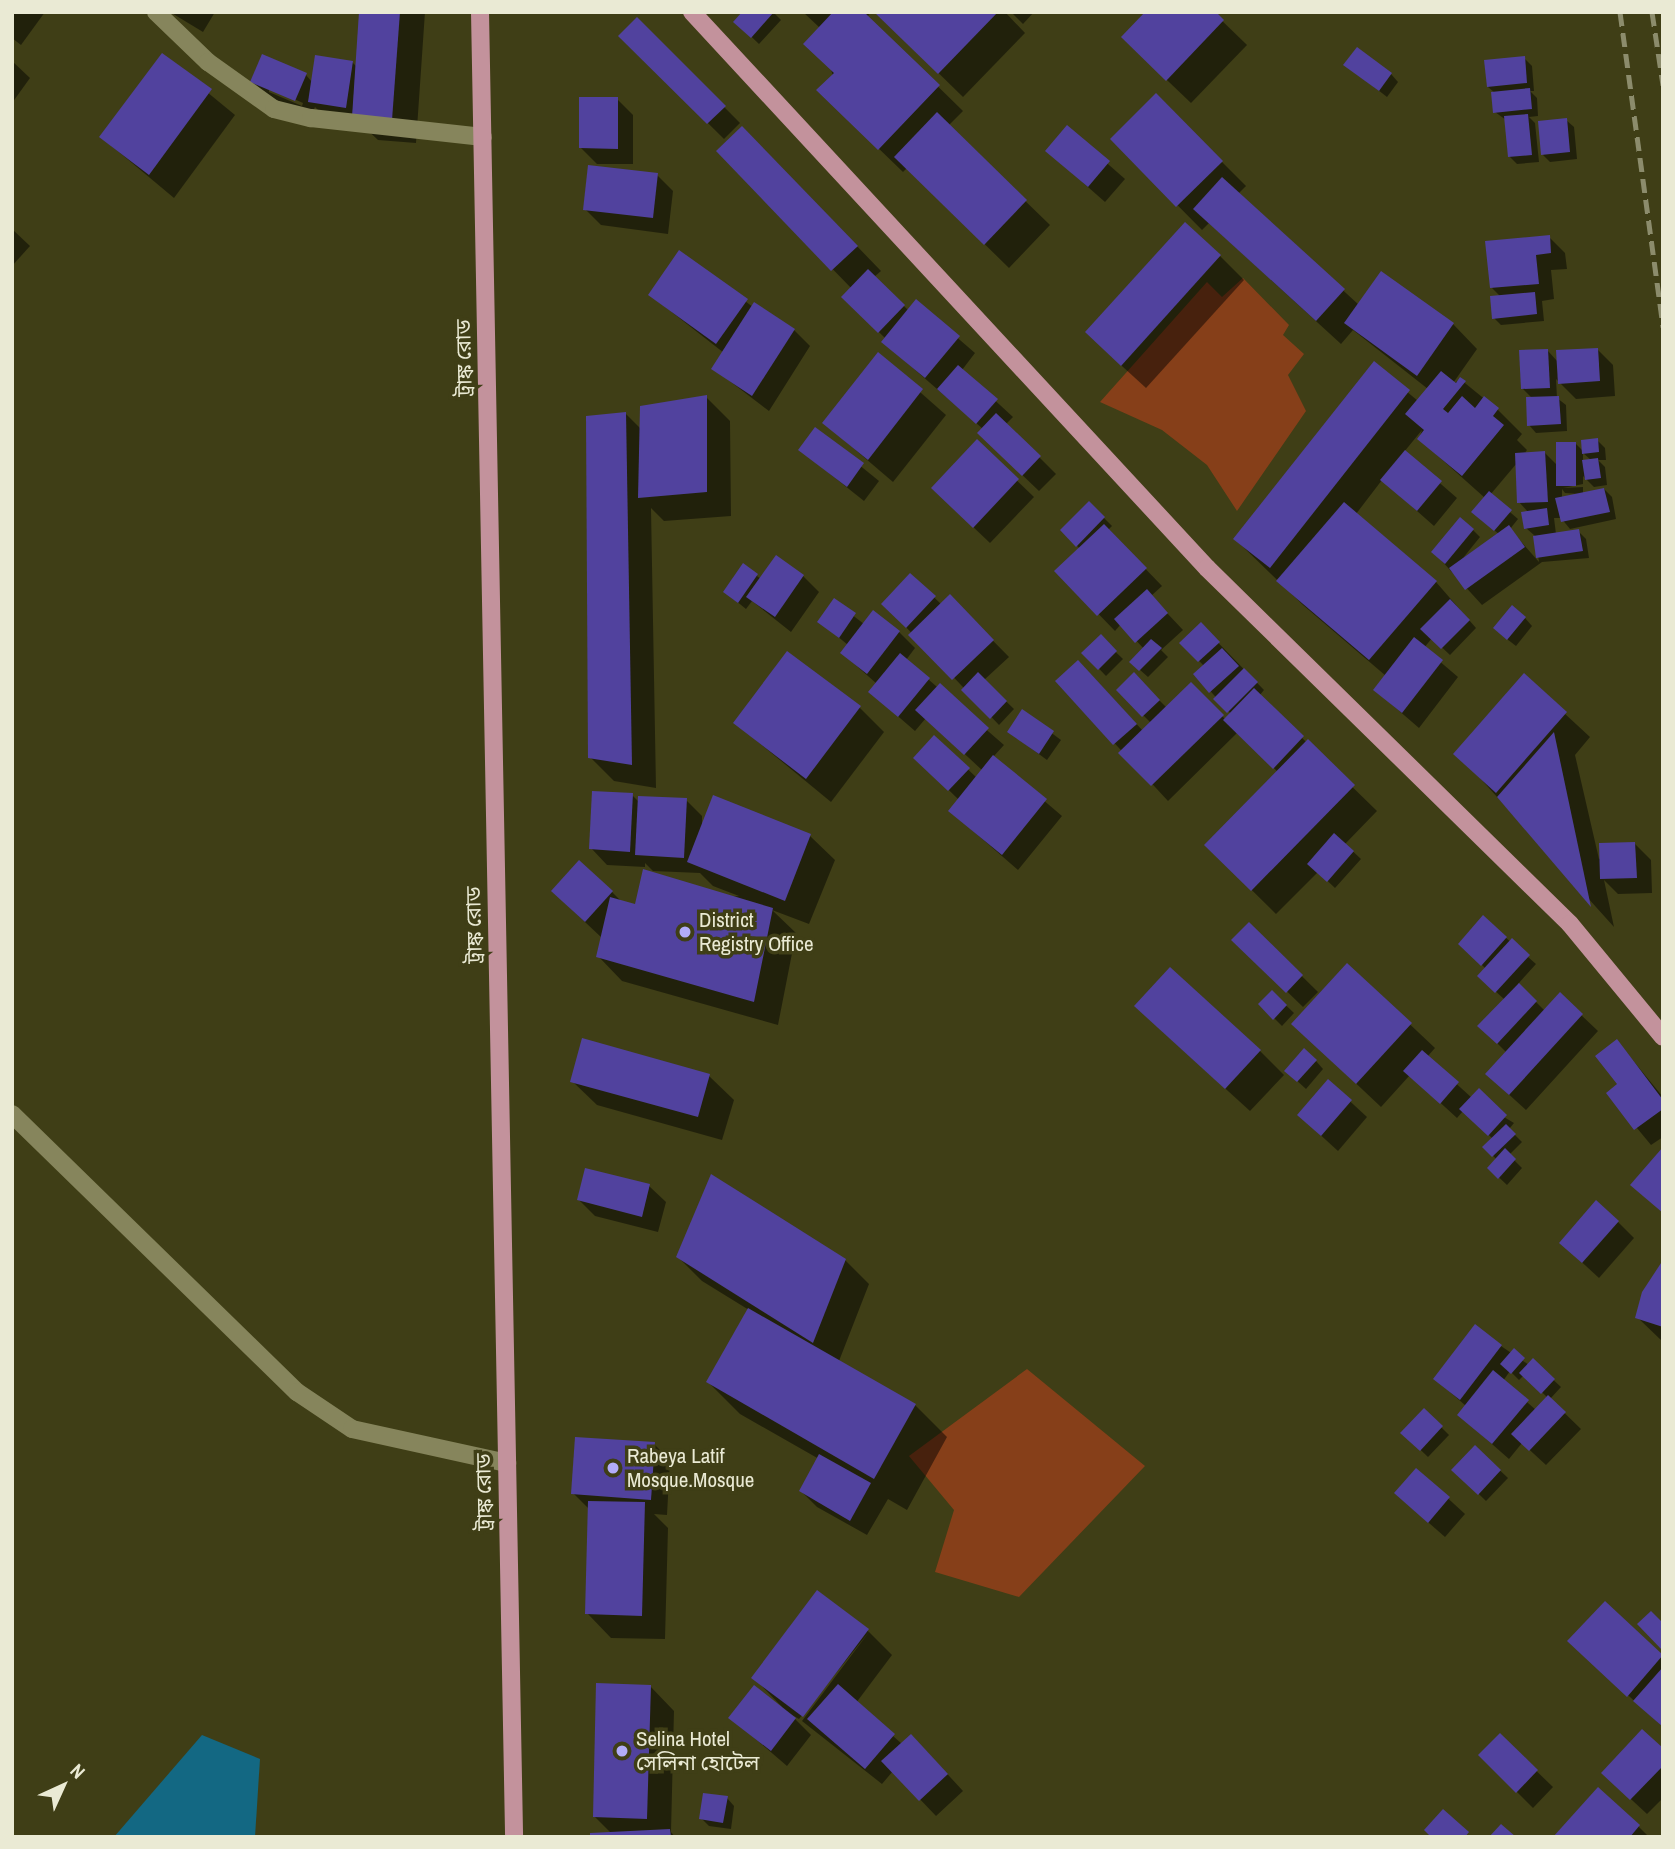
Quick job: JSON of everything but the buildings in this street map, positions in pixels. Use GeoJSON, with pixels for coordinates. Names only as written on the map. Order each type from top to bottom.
{"type":"FeatureCollection","features":[{"type":"Feature","properties":{"kind":"main road","name":"ট্রাঙ্ক রোড"},"geometry":{"type":"LineString","coordinates":[[480,12],[513,1837]]}},
{"type":"Feature","properties":{"kind":"main road"},"geometry":{"type":"LineString","coordinates":[[692,12],[1207,568],[1570,924],[1663,1037]]}},
{"type":"Feature","properties":{"kind":"street"},"geometry":{"type":"LineString","coordinates":[[156,12],[208,62],[274,109],[311,118],[483,137]]}},
{"type":"Feature","properties":{"kind":"street"},"geometry":{"type":"LineString","coordinates":[[12,1114],[297,1392],[352,1429],[507,1463]]}},
{"type":"Feature","properties":{"kind":"shaded area"},"geometry":{"type":"Polygon","coordinates":[[[1243,278],[1289,325],[1283,335],[1304,354],[1288,375],[1306,411],[1237,511],[1207,465],[1162,430],[1100,402],[1207,282],[1222,297],[1243,278]]]}},
{"type":"Feature","properties":{"kind":"shaded area"},"geometry":{"type":"Polygon","coordinates":[[[1027,1369],[1145,1466],[1019,1597],[935,1572],[954,1510],[909,1456],[1027,1369]]]}},
{"type":"Feature","properties":{"kind":"water"},"geometry":{"type":"Polygon","coordinates":[[[202,1735],[260,1759],[255,1837],[114,1837],[202,1735]]]}},
{"type":"Feature","properties":{"kind":"railway"},"geometry":{"type":"LineString","coordinates":[[1620,12],[1663,327]]}},
{"type":"Feature","properties":{"kind":"railway"},"geometry":{"type":"LineString","coordinates":[[1652,12],[1663,85]]}},
{"type":"Feature","properties":{"kind":"place","name":"District Registry Office"},"geometry":{"type":"Point","coordinates":[685,932]}},
{"type":"Feature","properties":{"kind":"place","name":"Rabeya Latif Mosque.Mosque"},"geometry":{"type":"Point","coordinates":[613,1468]}},
{"type":"Feature","properties":{"kind":"place","name":"Selina Hotel সেলিনা হোটেল"},"geometry":{"type":"Point","coordinates":[622,1751]}}]}
